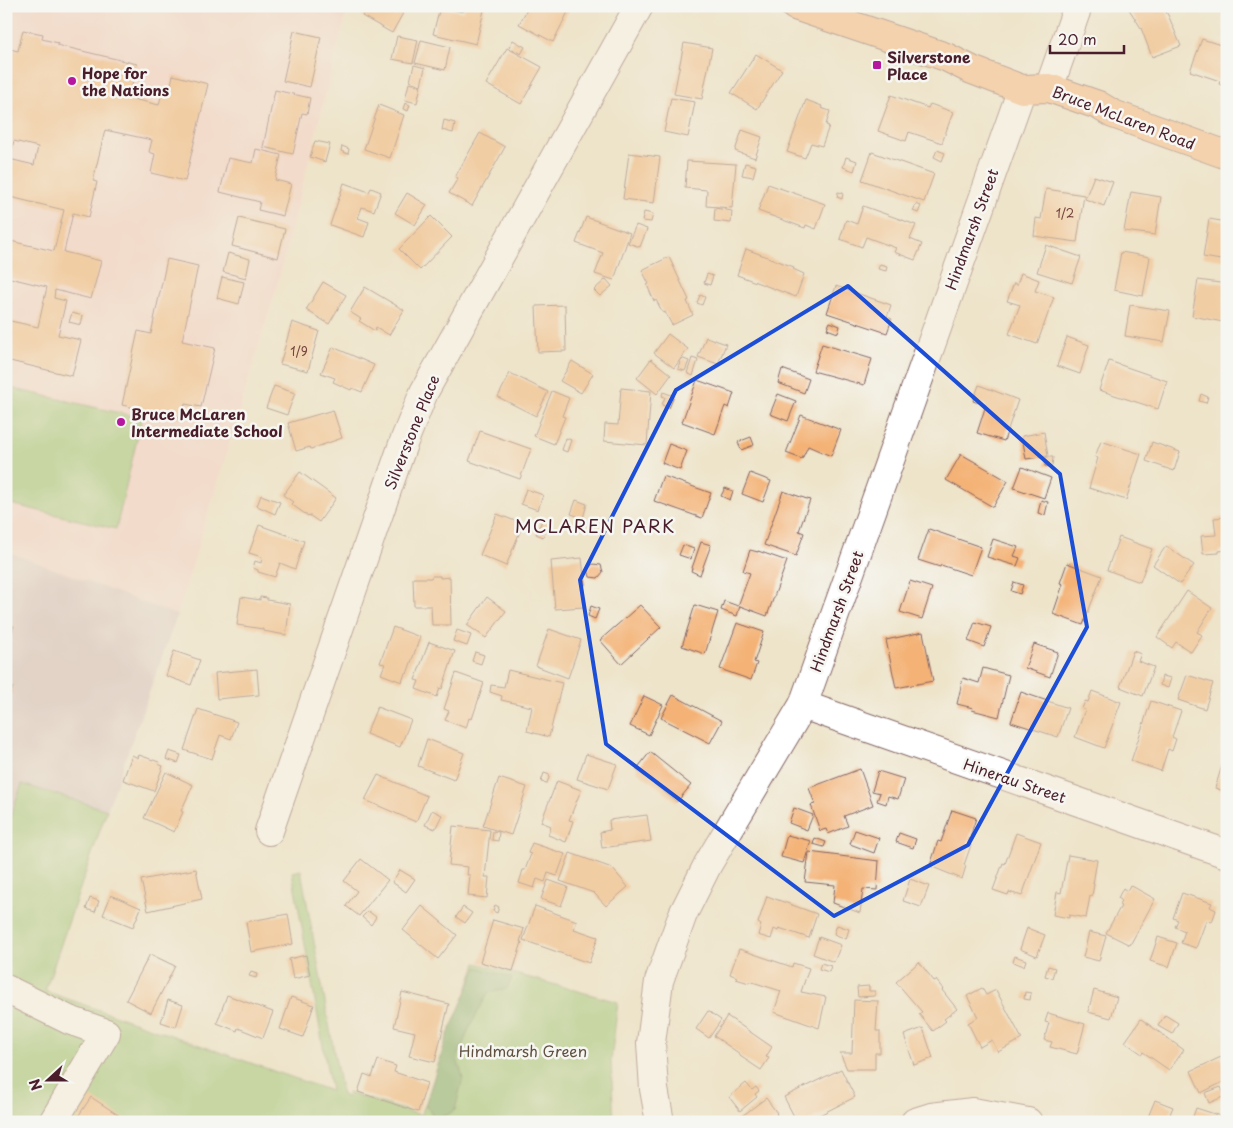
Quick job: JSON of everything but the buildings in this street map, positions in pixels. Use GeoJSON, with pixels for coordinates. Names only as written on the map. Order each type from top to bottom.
{"type":"FeatureCollection","features":[{"type":"Feature","properties":{"kind":"main road","name":"Bruce McLaren Road"},"geometry":{"type":"LineString","coordinates":[[795,6],[946,57],[972,70],[1022,88],[1049,88],[1098,104],[1113,114],[1227,155]]}},
{"type":"Feature","properties":{"kind":"street","name":"Silverstone Place"},"geometry":{"type":"LineString","coordinates":[[269,831],[403,444],[424,392],[639,6]]}},
{"type":"Feature","properties":{"kind":"street"},"geometry":{"type":"LineString","coordinates":[[1049,88],[1078,6]]}},
{"type":"Feature","properties":{"kind":"street","name":"Hindmarsh Street"},"geometry":{"type":"LineString","coordinates":[[660,1122],[654,1089],[651,1043],[659,982],[683,914],[708,864],[803,705],[1022,88]]}},
{"type":"Feature","properties":{"kind":"street","name":"Hinerau Street"},"geometry":{"type":"LineString","coordinates":[[803,705],[1227,854]]}},
{"type":"Feature","properties":{"kind":"street"},"geometry":{"type":"LineString","coordinates":[[6,989],[69,1020],[106,1033],[52,1122]]}},
{"type":"Feature","properties":{"kind":"street"},"geometry":{"type":"LineString","coordinates":[[915,1122],[931,1117],[973,1112],[1028,1122]]}},
{"type":"Feature","properties":{"kind":"highlighted area"},"geometry":{"type":"Polygon","coordinates":[[[848,286],[1060,474],[1087,627],[968,845],[834,916],[606,744],[580,580],[676,390],[848,286]]]}},
{"type":"Feature","properties":{"kind":"shaded area","name":"Bruce McLaren Intermediate School"},"geometry":{"type":"Polygon","coordinates":[[[6,6],[348,6],[275,293],[177,615],[6,551],[6,6]]]}},
{"type":"Feature","properties":{"kind":"shaded area"},"geometry":{"type":"Polygon","coordinates":[[[6,551],[177,615],[107,810],[23,784],[6,830],[6,551]]]}},
{"type":"Feature","properties":{"kind":"green space"},"geometry":{"type":"Polygon","coordinates":[[[6,387],[142,418],[116,529],[6,503],[6,387]]]}},
{"type":"Feature","properties":{"kind":"green space","name":"Hindmarsh Green"},"geometry":{"type":"Polygon","coordinates":[[[22,784],[107,810],[45,991],[331,1091],[292,872],[301,870],[342,1095],[347,1097],[348,1093],[421,1115],[425,1105],[429,1109],[476,963],[618,1002],[611,1061],[614,1122],[6,1122],[6,830],[22,784]]]}},
{"type":"Feature","properties":{"kind":"green space"},"geometry":{"type":"Polygon","coordinates":[[[477,967],[512,978],[507,989],[488,993],[469,1029],[457,1059],[463,1077],[455,1110],[447,1115],[435,1118],[425,1105],[447,1037],[477,967]]]}},
{"type":"Feature","properties":{"kind":"place","name":"Silverstone Place"},"geometry":{"type":"Point","coordinates":[877,65]}},
{"type":"Feature","properties":{"kind":"place","name":"Hope for the Nations"},"geometry":{"type":"Point","coordinates":[72,81]}},
{"type":"Feature","properties":{"kind":"place","name":"Bruce McLaren Intermediate School"},"geometry":{"type":"Point","coordinates":[121,422]}},
{"type":"Feature","properties":{"kind":"district","name":"MCLAREN PARK"},"geometry":{"type":"Point","coordinates":[595,525]}}]}
